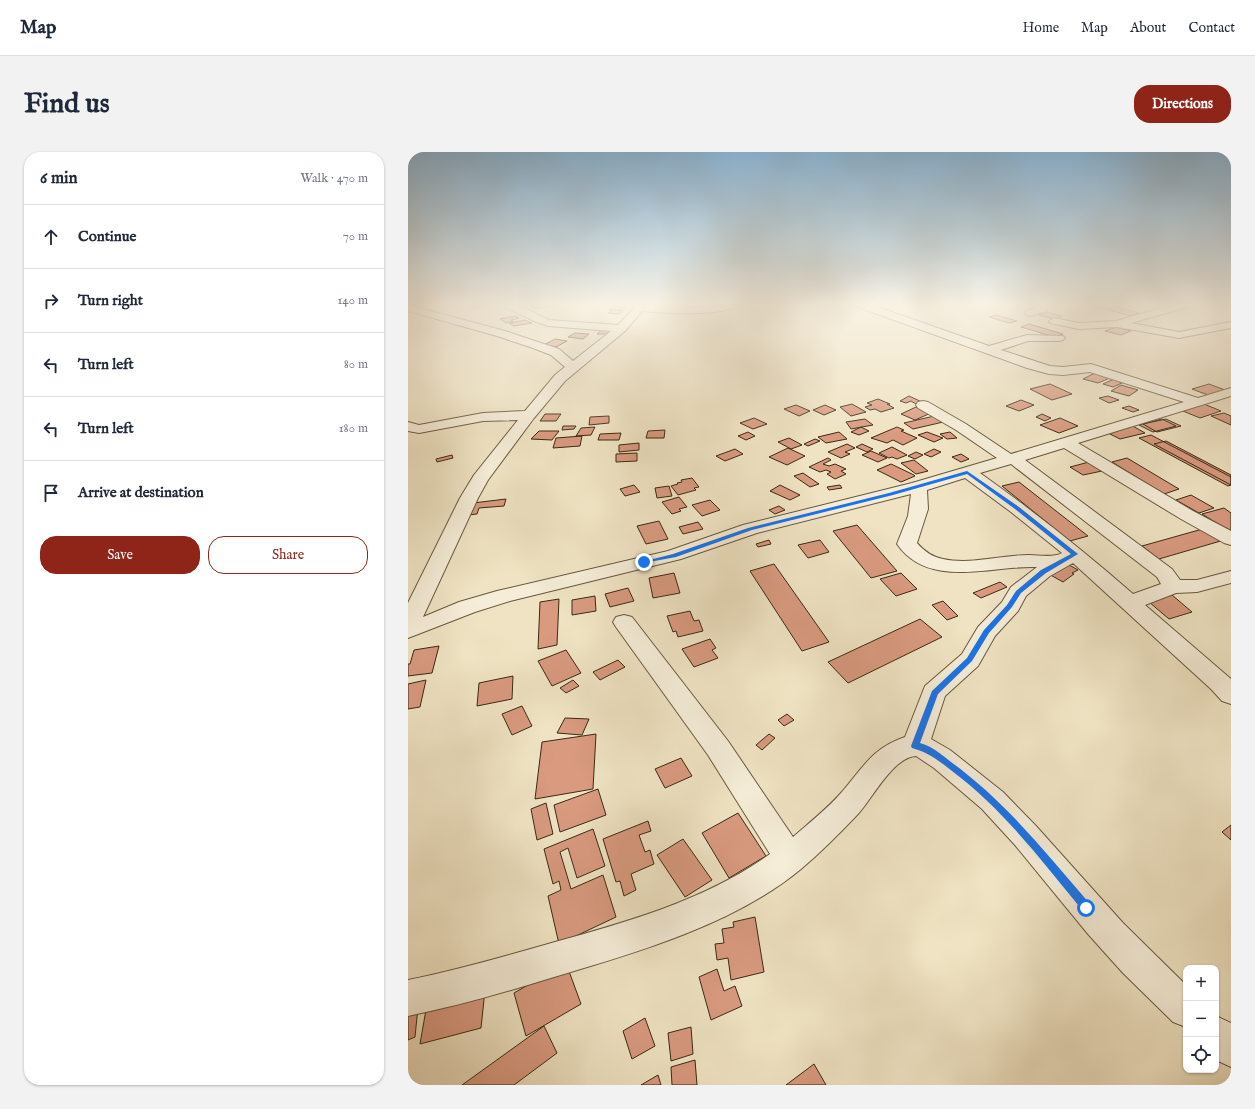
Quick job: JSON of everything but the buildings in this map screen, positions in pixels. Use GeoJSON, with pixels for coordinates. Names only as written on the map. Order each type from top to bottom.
{"type":"FeatureCollection","features":[{"type":"Feature","properties":{"kind":"street"},"geometry":{"type":"LineString","coordinates":[[541,348],[557,353],[569,365],[574,367]]}},
{"type":"Feature","properties":{"kind":"street"},"geometry":{"type":"LineString","coordinates":[[408,625],[469,498],[480,479],[529,415],[560,378],[596,348]]}},
{"type":"Feature","properties":{"kind":"street"},"geometry":{"type":"LineString","coordinates":[[982,348],[1049,370],[1063,371],[1091,368],[1195,401]]}},
{"type":"Feature","properties":{"kind":"street"},"geometry":{"type":"LineString","coordinates":[[989,350],[997,348]]}},
{"type":"Feature","properties":{"kind":"street"},"geometry":{"type":"LineString","coordinates":[[408,631],[467,607],[504,596],[674,555],[750,529],[918,487],[1195,401],[1231,392]]}},
{"type":"Feature","properties":{"kind":"street"},"geometry":{"type":"LineString","coordinates":[[923,405],[1011,459],[1160,569],[1165,573],[1173,587]]}},
{"type":"Feature","properties":{"kind":"street"},"geometry":{"type":"LineString","coordinates":[[408,426],[419,429],[493,416],[529,415]]}},
{"type":"Feature","properties":{"kind":"street"},"geometry":{"type":"LineString","coordinates":[[1065,442],[1231,539]]}},
{"type":"Feature","properties":{"kind":"street"},"geometry":{"type":"LineString","coordinates":[[967,472],[1017,508],[1067,558],[1129,603],[1231,695]]}},
{"type":"Feature","properties":{"kind":"street"},"geometry":{"type":"LineString","coordinates":[[918,487],[921,498],[919,514],[907,544],[913,553],[928,561],[949,566],[966,566],[1021,560],[1067,558]]}},
{"type":"Feature","properties":{"kind":"street"},"geometry":{"type":"LineString","coordinates":[[915,746],[934,692],[970,660],[986,632],[1010,606],[1018,592],[1043,572],[1067,558]]}},
{"type":"Feature","properties":{"kind":"street"},"geometry":{"type":"LineString","coordinates":[[1129,603],[1173,587],[1197,586],[1231,577]]}},
{"type":"Feature","properties":{"kind":"street"},"geometry":{"type":"LineString","coordinates":[[624,622],[718,748],[790,859]]}},
{"type":"Feature","properties":{"kind":"street"},"geometry":{"type":"LineString","coordinates":[[408,998],[434,993],[588,950],[701,911],[752,886],[790,859],[851,801],[882,763],[896,752],[909,746],[915,746],[923,747],[934,753],[971,781],[1019,826],[1086,908],[1167,992],[1183,1005]]}},
{"type":"Feature","properties":{"kind":"street"},"geometry":{"type":"LineString","coordinates":[[1219,1037],[1231,1048]]}},
{"type":"Feature","properties":{"kind":"route"},"geometry":{"type":"LineString","coordinates":[[644,562],[674,555],[750,529],[918,487],[967,472],[1017,508],[1075,554],[1043,572],[1018,592],[1010,606],[986,632],[970,660],[934,692],[915,746],[923,747],[943,759],[971,781],[1019,826],[1086,908]]}}]}
